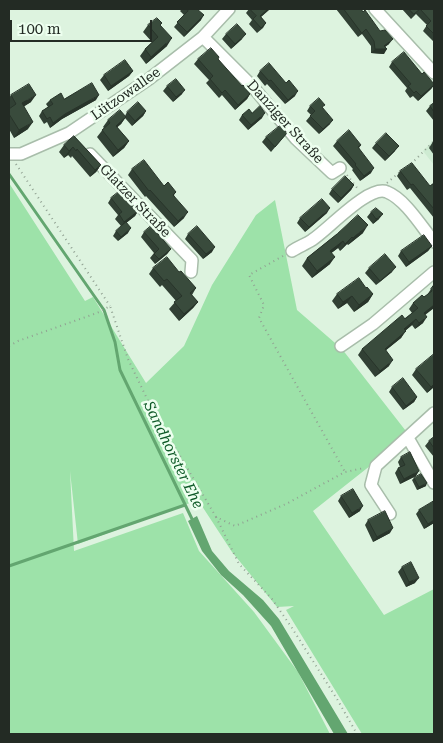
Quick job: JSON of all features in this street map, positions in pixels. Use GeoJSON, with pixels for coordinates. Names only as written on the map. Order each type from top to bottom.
{"type":"FeatureCollection","features":[{"type":"Feature","properties":{"kind":"street","name":"Lützowallee"},"geometry":{"type":"LineString","coordinates":[[9,154],[21,154],[76,140],[203,37],[229,9]]}},
{"type":"Feature","properties":{"kind":"street"},"geometry":{"type":"LineString","coordinates":[[375,9],[434,73]]}},
{"type":"Feature","properties":{"kind":"street","name":"Danziger Straße"},"geometry":{"type":"LineString","coordinates":[[203,37],[253,87],[296,139],[332,173],[340,168]]}},
{"type":"Feature","properties":{"kind":"street","name":"Glatzer Straße"},"geometry":{"type":"LineString","coordinates":[[76,140],[192,260],[191,272]]}},
{"type":"Feature","properties":{"kind":"street"},"geometry":{"type":"LineString","coordinates":[[292,251],[312,240],[365,198],[378,191],[385,191],[406,207],[434,242]]}},
{"type":"Feature","properties":{"kind":"street"},"geometry":{"type":"LineString","coordinates":[[341,346],[372,324],[434,272]]}},
{"type":"Feature","properties":{"kind":"street"},"geometry":{"type":"LineString","coordinates":[[390,514],[371,485],[376,466],[434,413]]}},
{"type":"Feature","properties":{"kind":"street"},"geometry":{"type":"LineString","coordinates":[[408,438],[434,483]]}},
{"type":"Feature","properties":{"kind":"path"},"geometry":{"type":"LineString","coordinates":[[410,164],[434,141]]}},
{"type":"Feature","properties":{"kind":"path"},"geometry":{"type":"LineString","coordinates":[[9,154],[109,306],[128,359],[149,403],[216,517],[239,564],[272,599],[292,628],[356,734]]}},
{"type":"Feature","properties":{"kind":"path","name":"Danziger Straße"},"geometry":{"type":"LineString","coordinates":[[340,168],[365,198]]}},
{"type":"Feature","properties":{"kind":"path"},"geometry":{"type":"LineString","coordinates":[[378,191],[404,169]]}},
{"type":"Feature","properties":{"kind":"path"},"geometry":{"type":"LineString","coordinates":[[292,251],[249,275],[264,305],[259,318],[345,472]]}},
{"type":"Feature","properties":{"kind":"path"},"geometry":{"type":"LineString","coordinates":[[9,346],[96,313],[109,306]]}},
{"type":"Feature","properties":{"kind":"path"},"geometry":{"type":"LineString","coordinates":[[216,517],[235,526],[286,504],[345,472],[376,466]]}},
{"type":"Feature","properties":{"kind":"shaded area"},"geometry":{"type":"Polygon","coordinates":[[[434,140],[434,165],[423,151],[434,140]]]}},
{"type":"Feature","properties":{"kind":"shaded area"},"geometry":{"type":"Polygon","coordinates":[[[9,183],[85,301],[93,297],[146,383],[184,346],[212,285],[256,215],[275,200],[297,310],[342,349],[409,435],[313,511],[384,615],[434,589],[434,734],[362,734],[286,610],[294,606],[277,607],[232,552],[198,500],[78,544],[70,471],[74,551],[183,513],[199,551],[254,612],[298,672],[330,734],[9,734],[9,183]]]}},
{"type":"Feature","properties":{"kind":"shaded area"},"geometry":{"type":"Polygon","coordinates":[[[197,516],[212,551],[229,571],[263,600],[279,619],[348,734],[334,734],[271,626],[243,595],[221,575],[202,551],[188,521],[197,516]]]}},
{"type":"Feature","properties":{"kind":"building"},"geometry":{"type":"Polygon","coordinates":[[[186,9],[197,9],[204,15],[187,32],[177,22],[188,11],[186,9]]]}},
{"type":"Feature","properties":{"kind":"building"},"geometry":{"type":"Polygon","coordinates":[[[250,9],[268,9],[260,16],[266,23],[261,28],[253,19],[256,16],[250,9]]]}},
{"type":"Feature","properties":{"kind":"building"},"geometry":{"type":"Polygon","coordinates":[[[344,9],[361,9],[363,12],[365,10],[380,31],[385,30],[393,39],[384,46],[387,49],[375,49],[374,41],[366,29],[362,33],[344,9]]]}},
{"type":"Feature","properties":{"kind":"building"},"geometry":{"type":"Polygon","coordinates":[[[409,9],[420,9],[414,14],[409,9]]]}},
{"type":"Feature","properties":{"kind":"building"},"geometry":{"type":"Polygon","coordinates":[[[420,9],[434,9],[434,34],[426,26],[431,21],[420,9]]]}},
{"type":"Feature","properties":{"kind":"building"},"geometry":{"type":"Polygon","coordinates":[[[157,18],[162,23],[160,25],[172,38],[151,57],[145,49],[158,37],[148,25],[157,18]]]}},
{"type":"Feature","properties":{"kind":"building"},"geometry":{"type":"Polygon","coordinates":[[[237,24],[246,34],[235,44],[226,34],[237,24]]]}},
{"type":"Feature","properties":{"kind":"building"},"geometry":{"type":"Polygon","coordinates":[[[211,48],[219,57],[218,59],[250,94],[238,105],[225,90],[222,93],[210,79],[213,76],[198,59],[211,48]]]}},
{"type":"Feature","properties":{"kind":"building"},"geometry":{"type":"Polygon","coordinates":[[[404,52],[422,74],[424,72],[434,84],[421,96],[416,91],[414,93],[408,86],[411,84],[392,62],[404,52]]]}},
{"type":"Feature","properties":{"kind":"building"},"geometry":{"type":"Polygon","coordinates":[[[125,60],[133,71],[111,86],[104,75],[125,60]]]}},
{"type":"Feature","properties":{"kind":"building"},"geometry":{"type":"Polygon","coordinates":[[[269,63],[286,83],[289,80],[298,91],[288,100],[271,80],[269,81],[260,71],[269,63]]]}},
{"type":"Feature","properties":{"kind":"building"},"geometry":{"type":"Polygon","coordinates":[[[176,79],[185,90],[176,97],[167,86],[176,79]]]}},
{"type":"Feature","properties":{"kind":"building"},"geometry":{"type":"Polygon","coordinates":[[[92,83],[99,95],[53,123],[50,117],[47,119],[42,111],[53,104],[50,100],[61,93],[64,99],[92,83]]]}},
{"type":"Feature","properties":{"kind":"building"},"geometry":{"type":"Polygon","coordinates":[[[29,84],[36,95],[22,103],[33,122],[19,130],[9,114],[9,109],[16,104],[11,95],[29,84]]]}},
{"type":"Feature","properties":{"kind":"building"},"geometry":{"type":"Polygon","coordinates":[[[319,98],[325,105],[322,107],[333,120],[323,129],[310,116],[315,111],[310,106],[319,98]]]}},
{"type":"Feature","properties":{"kind":"building"},"geometry":{"type":"Polygon","coordinates":[[[138,102],[146,111],[135,121],[127,112],[138,102]]]}},
{"type":"Feature","properties":{"kind":"building"},"geometry":{"type":"Polygon","coordinates":[[[434,103],[434,112],[430,106],[434,103]]]}},
{"type":"Feature","properties":{"kind":"building"},"geometry":{"type":"Polygon","coordinates":[[[260,106],[265,113],[251,125],[242,115],[249,109],[252,113],[260,106]]]}},
{"type":"Feature","properties":{"kind":"building"},"geometry":{"type":"Polygon","coordinates":[[[120,110],[126,117],[116,126],[129,141],[118,150],[102,130],[110,123],[108,120],[120,110]]]}},
{"type":"Feature","properties":{"kind":"building"},"geometry":{"type":"Polygon","coordinates":[[[281,125],[287,133],[275,147],[266,137],[281,125]]]}},
{"type":"Feature","properties":{"kind":"building"},"geometry":{"type":"Polygon","coordinates":[[[349,130],[361,145],[358,147],[374,168],[364,176],[337,141],[349,130]]]}},
{"type":"Feature","properties":{"kind":"building"},"geometry":{"type":"Polygon","coordinates":[[[386,133],[399,146],[389,156],[376,143],[386,133]]]}},
{"type":"Feature","properties":{"kind":"building"},"geometry":{"type":"Polygon","coordinates":[[[74,136],[101,165],[95,170],[77,149],[76,151],[73,147],[69,151],[64,145],[74,136]]]}},
{"type":"Feature","properties":{"kind":"building"},"geometry":{"type":"Polygon","coordinates":[[[144,160],[164,186],[168,182],[176,192],[173,195],[188,212],[178,221],[149,191],[132,169],[144,160]]]}},
{"type":"Feature","properties":{"kind":"building"},"geometry":{"type":"Polygon","coordinates":[[[412,163],[430,186],[434,183],[434,209],[400,171],[412,163]]]}},
{"type":"Feature","properties":{"kind":"building"},"geometry":{"type":"Polygon","coordinates":[[[345,176],[354,185],[341,198],[332,189],[345,176]]]}},
{"type":"Feature","properties":{"kind":"building"},"geometry":{"type":"Polygon","coordinates":[[[121,190],[138,211],[124,222],[119,214],[122,212],[111,198],[121,190]]]}},
{"type":"Feature","properties":{"kind":"building"},"geometry":{"type":"Polygon","coordinates":[[[322,199],[330,208],[309,227],[300,218],[322,199]]]}},
{"type":"Feature","properties":{"kind":"building"},"geometry":{"type":"Polygon","coordinates":[[[376,208],[383,214],[376,219],[371,212],[376,208]]]}},
{"type":"Feature","properties":{"kind":"building"},"geometry":{"type":"Polygon","coordinates":[[[358,215],[368,225],[345,244],[343,241],[330,251],[335,257],[317,271],[307,258],[358,215]]]}},
{"type":"Feature","properties":{"kind":"building"},"geometry":{"type":"Polygon","coordinates":[[[126,222],[131,228],[121,237],[116,231],[126,222]]]}},
{"type":"Feature","properties":{"kind":"building"},"geometry":{"type":"Polygon","coordinates":[[[151,226],[171,249],[159,259],[154,254],[159,249],[144,232],[151,226]]]}},
{"type":"Feature","properties":{"kind":"building"},"geometry":{"type":"Polygon","coordinates":[[[197,226],[215,247],[206,254],[188,234],[197,226]]]}},
{"type":"Feature","properties":{"kind":"building"},"geometry":{"type":"Polygon","coordinates":[[[424,235],[432,246],[409,262],[401,251],[424,235]]]}},
{"type":"Feature","properties":{"kind":"building"},"geometry":{"type":"Polygon","coordinates":[[[385,254],[396,267],[380,281],[369,268],[385,254]]]}},
{"type":"Feature","properties":{"kind":"building"},"geometry":{"type":"Polygon","coordinates":[[[167,257],[196,288],[190,293],[198,302],[184,314],[174,302],[182,296],[167,279],[164,281],[153,268],[167,257]]]}},
{"type":"Feature","properties":{"kind":"building"},"geometry":{"type":"Polygon","coordinates":[[[359,278],[373,294],[359,305],[352,296],[343,302],[337,294],[359,278]]]}},
{"type":"Feature","properties":{"kind":"building"},"geometry":{"type":"Polygon","coordinates":[[[434,285],[434,305],[424,313],[427,317],[419,323],[416,319],[404,329],[406,331],[385,349],[393,360],[380,371],[362,349],[402,315],[405,319],[418,308],[413,303],[422,295],[424,297],[432,291],[431,289],[434,285]]]}},
{"type":"Feature","properties":{"kind":"building"},"geometry":{"type":"Polygon","coordinates":[[[434,354],[434,384],[431,387],[416,369],[434,354]]]}},
{"type":"Feature","properties":{"kind":"building"},"geometry":{"type":"Polygon","coordinates":[[[403,378],[417,397],[406,406],[392,387],[403,378]]]}},
{"type":"Feature","properties":{"kind":"building"},"geometry":{"type":"Polygon","coordinates":[[[434,437],[434,448],[429,441],[434,437]]]}},
{"type":"Feature","properties":{"kind":"building"},"geometry":{"type":"Polygon","coordinates":[[[410,452],[419,471],[404,479],[398,468],[405,465],[401,457],[410,452]]]}},
{"type":"Feature","properties":{"kind":"building"},"geometry":{"type":"Polygon","coordinates":[[[421,474],[427,483],[419,487],[414,478],[421,474]]]}},
{"type":"Feature","properties":{"kind":"building"},"geometry":{"type":"Polygon","coordinates":[[[353,489],[363,506],[352,513],[341,496],[353,489]]]}},
{"type":"Feature","properties":{"kind":"building"},"geometry":{"type":"Polygon","coordinates":[[[434,501],[434,520],[428,524],[419,510],[434,501]]]}},
{"type":"Feature","properties":{"kind":"building"},"geometry":{"type":"Polygon","coordinates":[[[385,511],[393,528],[377,537],[368,520],[385,511]]]}},
{"type":"Feature","properties":{"kind":"building"},"geometry":{"type":"Polygon","coordinates":[[[411,562],[419,578],[409,582],[402,567],[411,562]]]}},
{"type":"Feature","properties":{"kind":"waterway","name":"Sandhorster Ehe"},"geometry":{"type":"LineString","coordinates":[[9,174],[104,310],[115,342],[120,370],[193,521]]}},
{"type":"Feature","properties":{"kind":"waterway"},"geometry":{"type":"LineString","coordinates":[[9,566],[185,505]]}}]}
